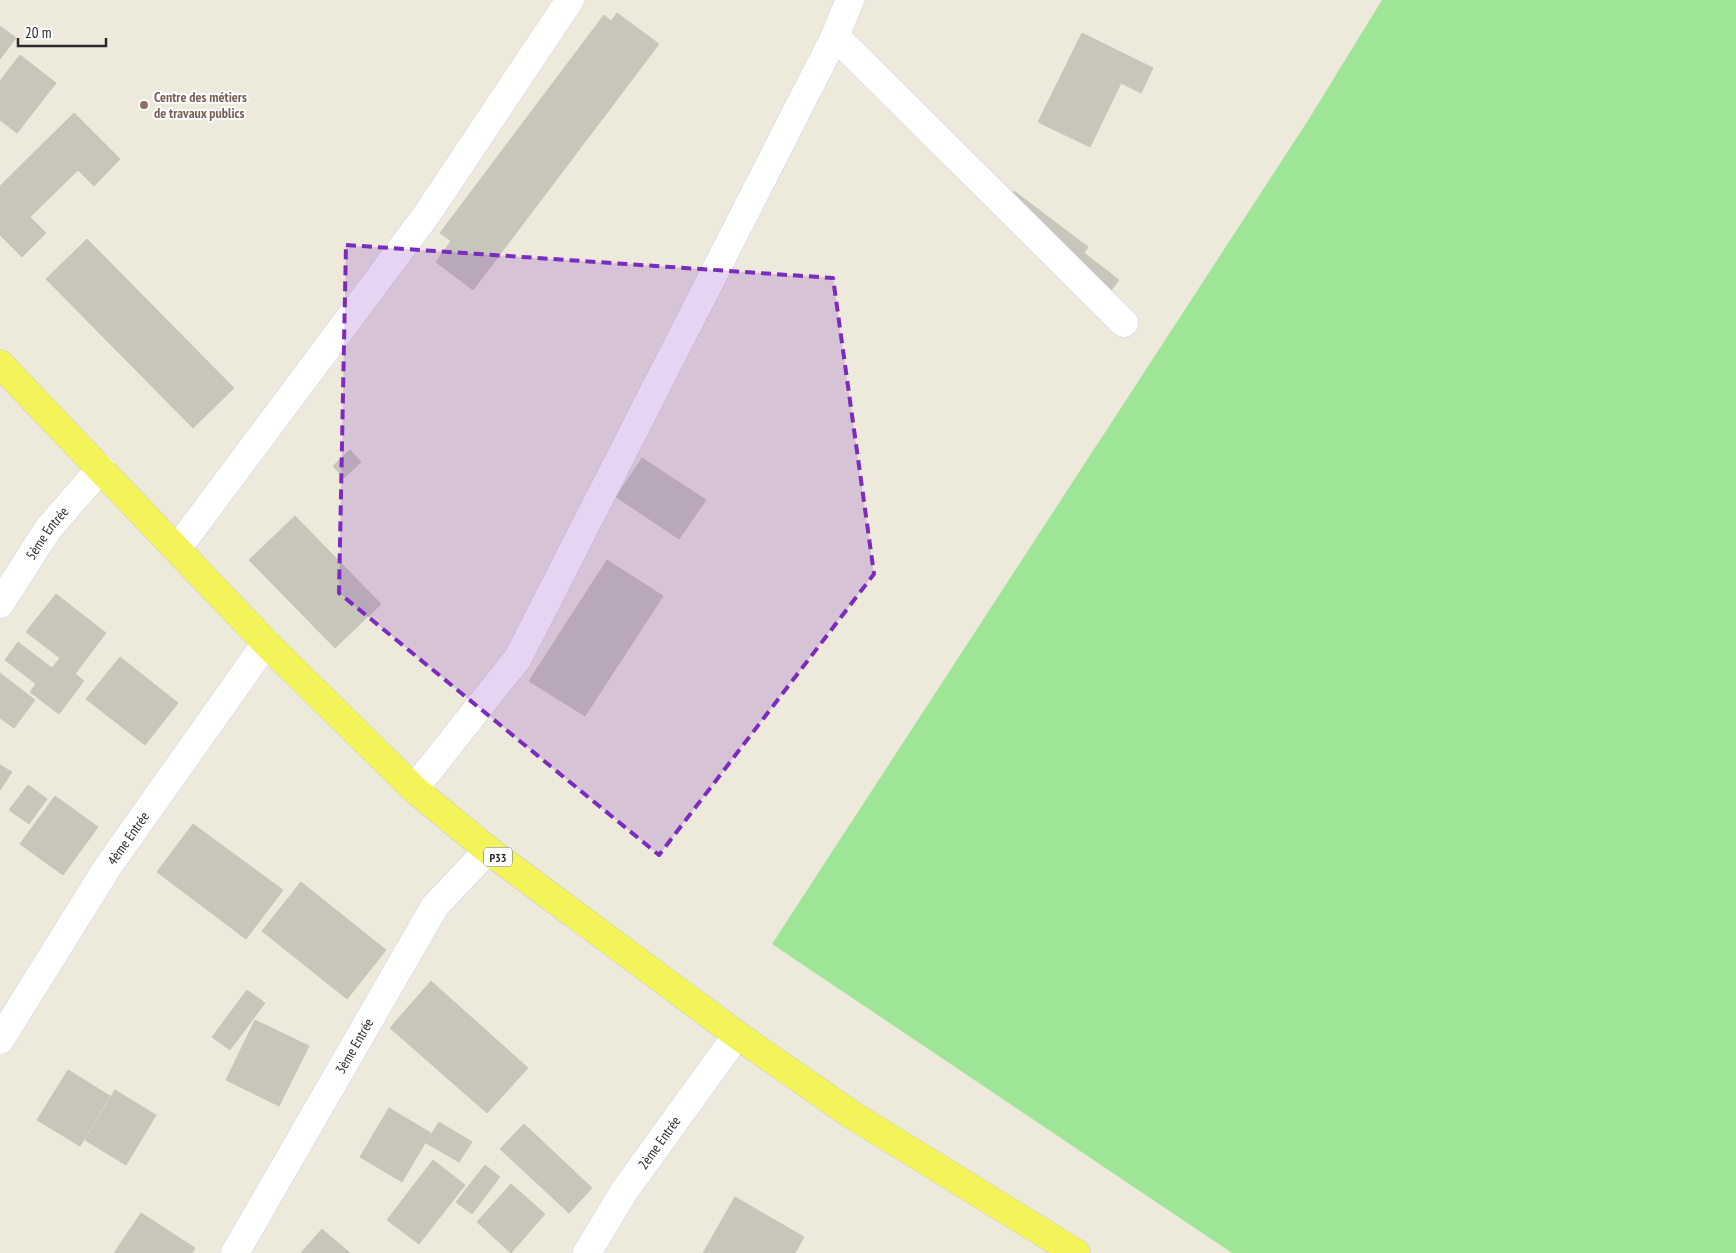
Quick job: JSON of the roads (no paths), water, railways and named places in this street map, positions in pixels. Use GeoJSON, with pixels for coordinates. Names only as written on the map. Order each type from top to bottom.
{"type":"FeatureCollection","features":[{"type":"Feature","properties":{"kind":"main road","name":"P33"},"geometry":{"type":"LineString","coordinates":[[0,364],[266,643],[414,789],[488,850],[738,1035],[852,1115],[1076,1253]]}},
{"type":"Feature","properties":{"kind":"street"},"geometry":{"type":"LineString","coordinates":[[177,549],[427,214],[570,0]]}},
{"type":"Feature","properties":{"kind":"street"},"geometry":{"type":"LineString","coordinates":[[414,789],[518,658],[835,36],[850,0]]}},
{"type":"Feature","properties":{"kind":"street"},"geometry":{"type":"LineString","coordinates":[[835,36],[1124,323]]}},
{"type":"Feature","properties":{"kind":"street","name":"5ème Entrée"},"geometry":{"type":"LineString","coordinates":[[0,604],[48,528],[101,468]]}},
{"type":"Feature","properties":{"kind":"street","name":"4ème Entrée"},"geometry":{"type":"LineString","coordinates":[[0,1040],[107,868],[266,643]]}},
{"type":"Feature","properties":{"kind":"street","name":"3ème Entrée"},"geometry":{"type":"LineString","coordinates":[[235,1253],[435,906],[488,850]]}},
{"type":"Feature","properties":{"kind":"street","name":"2ème Entrée"},"geometry":{"type":"LineString","coordinates":[[586,1253],[625,1190],[738,1035]]}},
{"type":"Feature","properties":{"kind":"place","name":"Centre des métiers de travaux publics"},"geometry":{"type":"Point","coordinates":[144,105]}}]}
